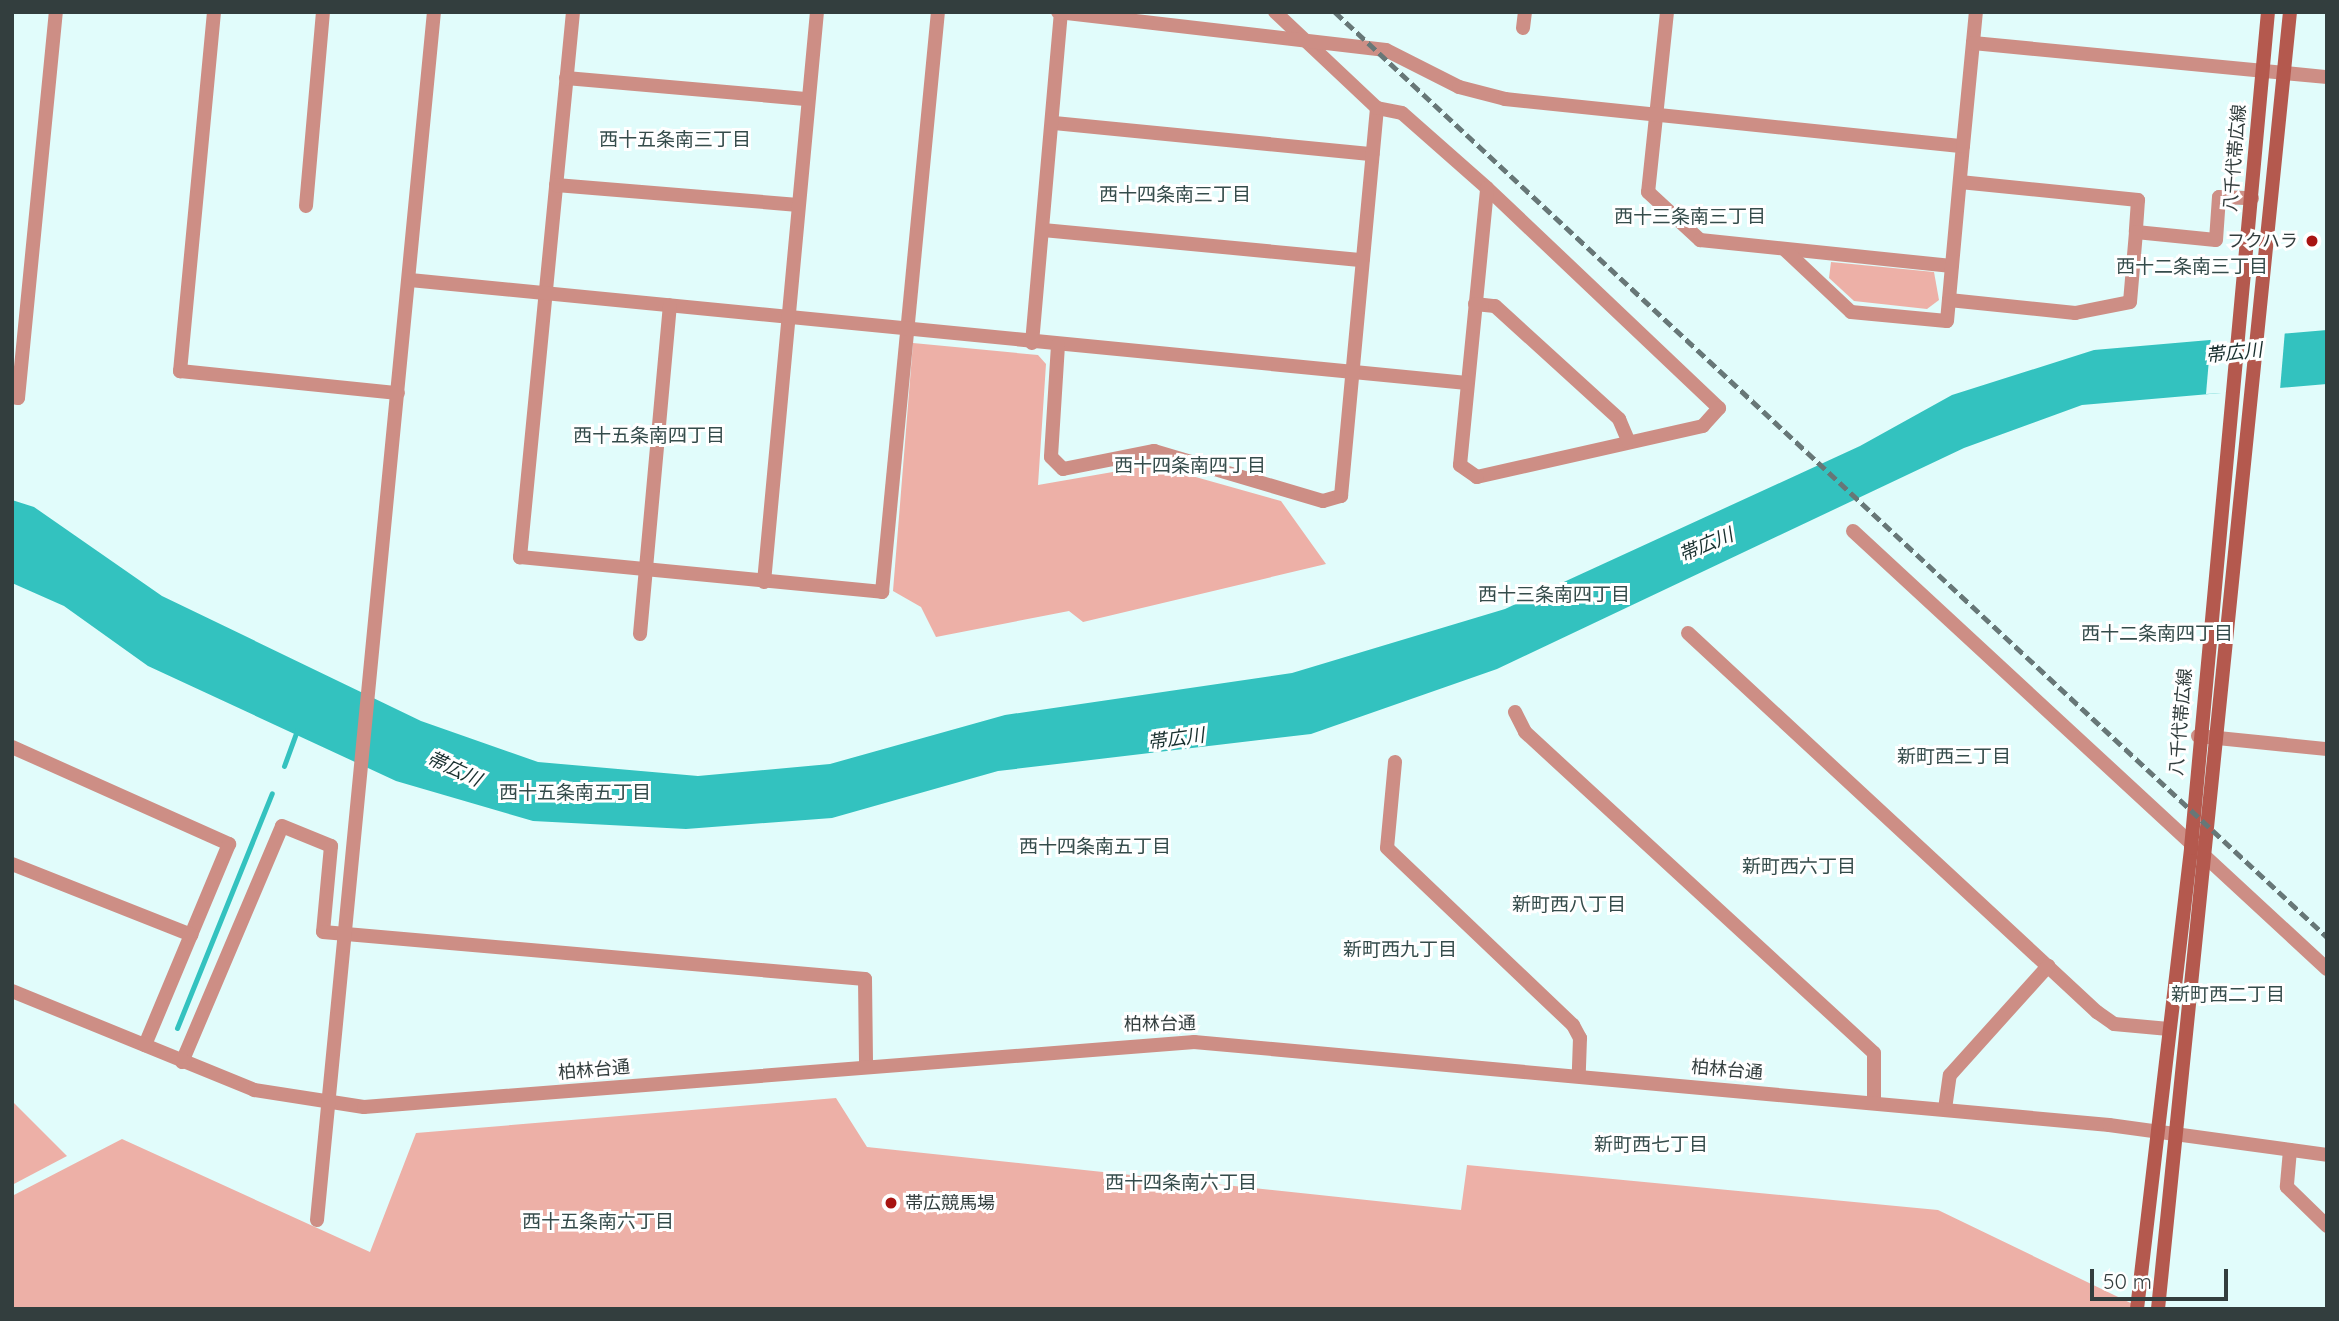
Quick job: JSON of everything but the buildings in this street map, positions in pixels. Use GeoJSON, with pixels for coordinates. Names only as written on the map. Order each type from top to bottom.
{"type":"FeatureCollection","features":[{"type":"Feature","properties":{"kind":"main road","name":"八千代帯広線"},"geometry":{"type":"LineString","coordinates":[[2137,1309],[2191,848],[2198,736],[2268,12]]}},
{"type":"Feature","properties":{"kind":"main road"},"geometry":{"type":"LineString","coordinates":[[2158,1309],[2180,1133],[2290,12]]}},
{"type":"Feature","properties":{"kind":"street"},"geometry":{"type":"LineString","coordinates":[[12,397],[18,398],[56,12]]}},
{"type":"Feature","properties":{"kind":"street"},"geometry":{"type":"LineString","coordinates":[[214,12],[180,371],[398,393]]}},
{"type":"Feature","properties":{"kind":"street"},"geometry":{"type":"LineString","coordinates":[[306,206],[323,12]]}},
{"type":"Feature","properties":{"kind":"street"},"geometry":{"type":"LineString","coordinates":[[317,1220],[378,619],[434,12]]}},
{"type":"Feature","properties":{"kind":"street"},"geometry":{"type":"LineString","coordinates":[[573,12],[520,557],[882,592],[938,12]]}},
{"type":"Feature","properties":{"kind":"street"},"geometry":{"type":"LineString","coordinates":[[764,582],[817,12]]}},
{"type":"Feature","properties":{"kind":"street"},"geometry":{"type":"LineString","coordinates":[[1032,343],[1054,123],[1060,12],[1301,36],[1386,50],[1459,87],[1505,99],[1963,146]]}},
{"type":"Feature","properties":{"kind":"street"},"geometry":{"type":"LineString","coordinates":[[1275,12],[1377,108],[1402,113],[1487,188],[1719,408],[1703,426],[1477,477],[1460,465],[1487,188]]}},
{"type":"Feature","properties":{"kind":"street"},"geometry":{"type":"LineString","coordinates":[[1523,28],[1525,12]]}},
{"type":"Feature","properties":{"kind":"street"},"geometry":{"type":"LineString","coordinates":[[1667,12],[1648,192],[1700,240],[1952,266]]}},
{"type":"Feature","properties":{"kind":"street"},"geometry":{"type":"LineString","coordinates":[[1784,249],[1851,312],[1947,321],[1976,12]]}},
{"type":"Feature","properties":{"kind":"street"},"geometry":{"type":"LineString","coordinates":[[1973,43],[2327,77]]}},
{"type":"Feature","properties":{"kind":"street"},"geometry":{"type":"LineString","coordinates":[[566,78],[808,99]]}},
{"type":"Feature","properties":{"kind":"street"},"geometry":{"type":"LineString","coordinates":[[1058,345],[1051,457],[1063,469],[1154,452],[1323,501],[1341,496],[1377,108]]}},
{"type":"Feature","properties":{"kind":"street"},"geometry":{"type":"LineString","coordinates":[[1054,123],[1372,153]]}},
{"type":"Feature","properties":{"kind":"street"},"geometry":{"type":"LineString","coordinates":[[1949,300],[2075,313],[2130,302],[2138,200],[1960,182]]}},
{"type":"Feature","properties":{"kind":"street"},"geometry":{"type":"LineString","coordinates":[[556,185],[798,205]]}},
{"type":"Feature","properties":{"kind":"street"},"geometry":{"type":"LineString","coordinates":[[2136,232],[2216,240],[2219,197],[2252,198]]}},
{"type":"Feature","properties":{"kind":"street"},"geometry":{"type":"LineString","coordinates":[[1043,230],[1363,260]]}},
{"type":"Feature","properties":{"kind":"street"},"geometry":{"type":"LineString","coordinates":[[410,280],[1032,343],[1467,383]]}},
{"type":"Feature","properties":{"kind":"street"},"geometry":{"type":"LineString","coordinates":[[1475,304],[1495,306],[1619,419],[1629,442]]}},
{"type":"Feature","properties":{"kind":"street"},"geometry":{"type":"LineString","coordinates":[[640,634],[670,305]]}},
{"type":"Feature","properties":{"kind":"street"},"geometry":{"type":"LineString","coordinates":[[1853,531],[2191,848],[2327,969]]}},
{"type":"Feature","properties":{"kind":"street"},"geometry":{"type":"LineString","coordinates":[[1688,633],[2048,966],[2115,1024],[2169,1029]]}},
{"type":"Feature","properties":{"kind":"street"},"geometry":{"type":"LineString","coordinates":[[1515,712],[1525,732],[1874,1053],[1874,1102]]}},
{"type":"Feature","properties":{"kind":"street"},"geometry":{"type":"LineString","coordinates":[[2198,736],[2327,749]]}},
{"type":"Feature","properties":{"kind":"street"},"geometry":{"type":"LineString","coordinates":[[12,747],[229,844],[145,1045]]}},
{"type":"Feature","properties":{"kind":"street"},"geometry":{"type":"LineString","coordinates":[[1395,762],[1387,848],[1573,1025],[1580,1038],[1579,1076]]}},
{"type":"Feature","properties":{"kind":"street"},"geometry":{"type":"LineString","coordinates":[[181,1062],[282,825],[331,846],[323,932],[865,979],[866,1064]]}},
{"type":"Feature","properties":{"kind":"street"},"geometry":{"type":"LineString","coordinates":[[12,864],[191,935]]}},
{"type":"Feature","properties":{"kind":"street"},"geometry":{"type":"LineString","coordinates":[[1945,1109],[1950,1075],[2048,966]]}},
{"type":"Feature","properties":{"kind":"street","name":"柏林台通"},"geometry":{"type":"LineString","coordinates":[[12,992],[254,1090],[330,1104],[598,1090],[866,1064],[1194,1042],[2159,1130],[2327,1155]]}},
{"type":"Feature","properties":{"kind":"street"},"geometry":{"type":"LineString","coordinates":[[2290,1150],[2287,1187],[2327,1226]]}},
{"type":"Feature","properties":{"kind":"shaded area"},"geometry":{"type":"Polygon","coordinates":[[[1831,262],[1934,272],[1939,300],[1927,309],[1854,301],[1829,278],[1831,262]]]}},
{"type":"Feature","properties":{"kind":"shaded area"},"geometry":{"type":"Polygon","coordinates":[[[913,343],[1038,355],[1046,364],[1038,485],[1153,465],[1281,501],[1326,564],[1083,622],[1069,611],[936,637],[921,607],[893,591],[913,343]]]}},
{"type":"Feature","properties":{"kind":"shaded area","name":"帯広競馬場"},"geometry":{"type":"Polygon","coordinates":[[[836,1098],[867,1147],[1461,1210],[1467,1165],[1938,1210],[2143,1309],[12,1309],[12,1196],[122,1139],[370,1252],[416,1133],[836,1098]]]}},
{"type":"Feature","properties":{"kind":"shaded area"},"geometry":{"type":"Polygon","coordinates":[[[12,1101],[67,1156],[12,1185],[12,1101]]]}},
{"type":"Feature","properties":{"kind":"water","name":"帯広川"},"geometry":{"type":"Polygon","coordinates":[[[2327,330],[2327,384],[2082,405],[1964,448],[1497,669],[1311,734],[998,771],[832,818],[686,829],[533,821],[396,781],[148,666],[64,606],[12,583],[12,500],[34,507],[162,596],[421,721],[538,762],[698,776],[830,764],[1005,715],[1292,673],[1505,609],[1860,446],[1952,395],[2094,350],[2327,330]]]}},
{"type":"Feature","properties":{"kind":"pier"},"geometry":{"type":"Polygon","coordinates":[[[2285,330],[2280,390],[2206,394],[2211,336],[2285,330]]]}},
{"type":"Feature","properties":{"kind":"waterway"},"geometry":{"type":"LineString","coordinates":[[284,766],[297,730]]}},
{"type":"Feature","properties":{"kind":"waterway"},"geometry":{"type":"LineString","coordinates":[[177,1028],[272,793]]}},
{"type":"Feature","properties":{"kind":"railway"},"geometry":{"type":"LineString","coordinates":[[1335,12],[2327,937]]}},
{"type":"Feature","properties":{"kind":"place","name":"フクハラ"},"geometry":{"type":"Point","coordinates":[2312,241]}},
{"type":"Feature","properties":{"kind":"place","name":"帯広競馬場"},"geometry":{"type":"Point","coordinates":[891,1203]}},
{"type":"Feature","properties":{"kind":"district","name":"西十五条南三丁目"},"geometry":{"type":"Point","coordinates":[675,140]}},
{"type":"Feature","properties":{"kind":"district","name":"西十四条南三丁目"},"geometry":{"type":"Point","coordinates":[1175,195]}},
{"type":"Feature","properties":{"kind":"district","name":"西十三条南三丁目"},"geometry":{"type":"Point","coordinates":[1690,217]}},
{"type":"Feature","properties":{"kind":"district","name":"西十二条南三丁目"},"geometry":{"type":"Point","coordinates":[2192,267]}},
{"type":"Feature","properties":{"kind":"district","name":"西十五条南四丁目"},"geometry":{"type":"Point","coordinates":[649,436]}},
{"type":"Feature","properties":{"kind":"district","name":"西十四条南四丁目"},"geometry":{"type":"Point","coordinates":[1190,466]}},
{"type":"Feature","properties":{"kind":"district","name":"西十三条南四丁目"},"geometry":{"type":"Point","coordinates":[1554,595]}},
{"type":"Feature","properties":{"kind":"district","name":"西十二条南四丁目"},"geometry":{"type":"Point","coordinates":[2157,634]}},
{"type":"Feature","properties":{"kind":"district","name":"新町西三丁目"},"geometry":{"type":"Point","coordinates":[1954,757]}},
{"type":"Feature","properties":{"kind":"district","name":"西十五条南五丁目"},"geometry":{"type":"Point","coordinates":[575,793]}},
{"type":"Feature","properties":{"kind":"district","name":"西十四条南五丁目"},"geometry":{"type":"Point","coordinates":[1095,847]}},
{"type":"Feature","properties":{"kind":"district","name":"新町西六丁目"},"geometry":{"type":"Point","coordinates":[1799,867]}},
{"type":"Feature","properties":{"kind":"district","name":"新町西八丁目"},"geometry":{"type":"Point","coordinates":[1569,905]}},
{"type":"Feature","properties":{"kind":"district","name":"新町西九丁目"},"geometry":{"type":"Point","coordinates":[1400,950]}},
{"type":"Feature","properties":{"kind":"district","name":"新町西二丁目"},"geometry":{"type":"Point","coordinates":[2228,995]}},
{"type":"Feature","properties":{"kind":"district","name":"新町西七丁目"},"geometry":{"type":"Point","coordinates":[1651,1145]}},
{"type":"Feature","properties":{"kind":"district","name":"西十四条南六丁目"},"geometry":{"type":"Point","coordinates":[1181,1183]}},
{"type":"Feature","properties":{"kind":"district","name":"西十五条南六丁目"},"geometry":{"type":"Point","coordinates":[598,1222]}}]}
